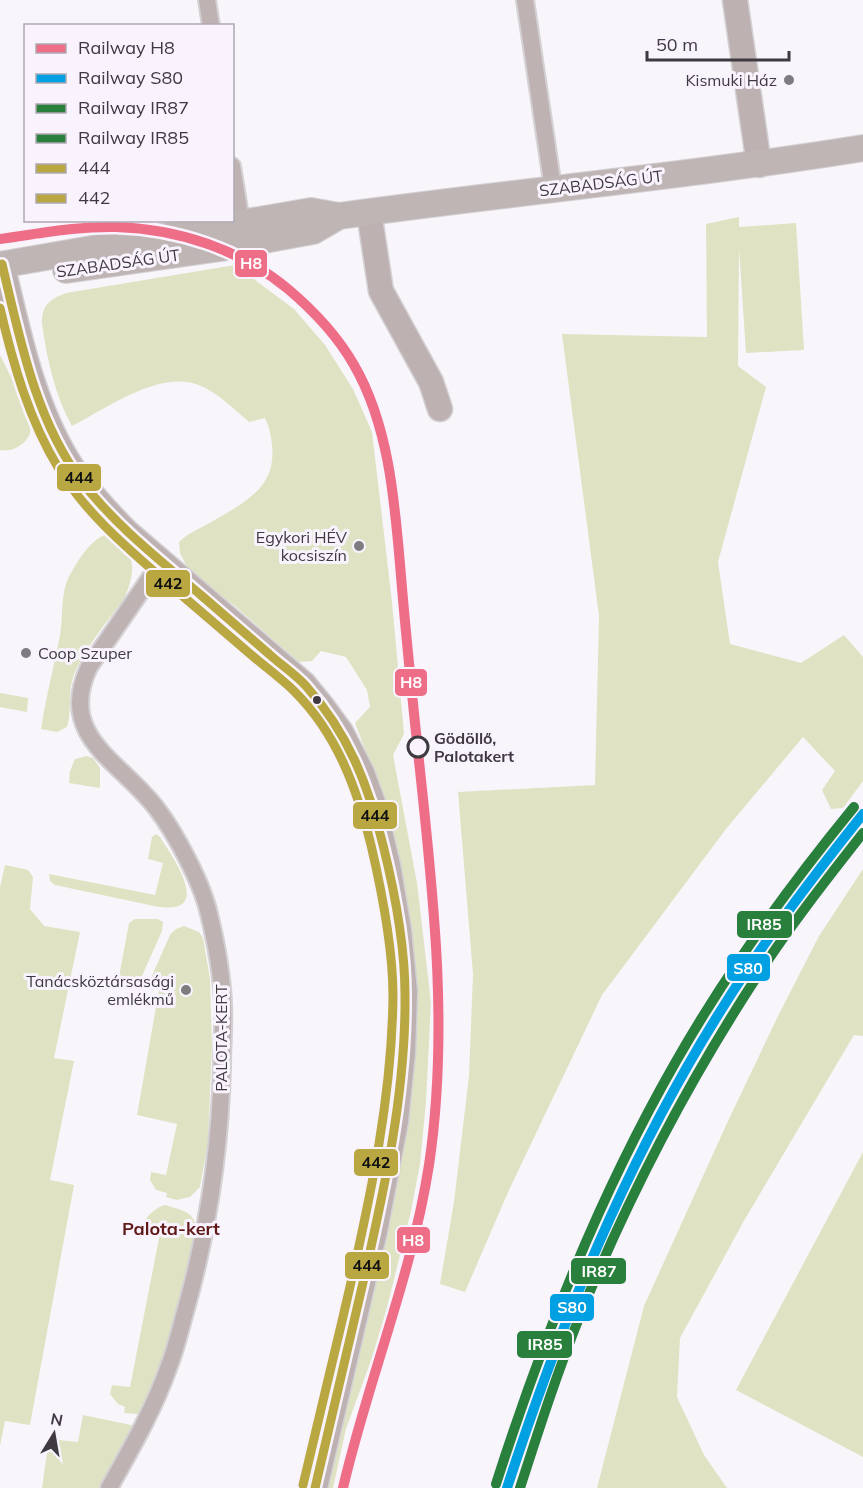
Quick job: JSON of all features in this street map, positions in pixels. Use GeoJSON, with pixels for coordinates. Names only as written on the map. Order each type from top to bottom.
{"type":"FeatureCollection","features":[{"type":"Feature","properties":{"kind":"main road"},"geometry":{"type":"LineString","coordinates":[[735,0],[759,165]]}},
{"type":"Feature","properties":{"kind":"main road","name":"SZABADSÁG ÚT"},"geometry":{"type":"LineString","coordinates":[[2,272],[241,222],[311,211],[339,216],[553,188],[759,165],[863,148]]}},
{"type":"Feature","properties":{"kind":"main road"},"geometry":{"type":"LineString","coordinates":[[369,212],[381,291],[431,382],[440,409]]}},
{"type":"Feature","properties":{"kind":"main road","name":"SZABADSÁG ÚT"},"geometry":{"type":"LineString","coordinates":[[2,272],[220,248],[313,231],[339,216]]}},
{"type":"Feature","properties":{"kind":"main road"},"geometry":{"type":"LineString","coordinates":[[2,272],[33,381],[52,431],[78,476],[107,512],[160,562],[304,684],[341,732],[362,773],[373,803],[388,865],[399,930],[405,992],[405,1022],[396,1121],[375,1231],[315,1488]]}},
{"type":"Feature","properties":{"kind":"street"},"geometry":{"type":"LineString","coordinates":[[207,0],[211,24]]}},
{"type":"Feature","properties":{"kind":"street"},"geometry":{"type":"LineString","coordinates":[[525,0],[553,188]]}},
{"type":"Feature","properties":{"kind":"street"},"geometry":{"type":"LineString","coordinates":[[234,178],[241,222]]}},
{"type":"Feature","properties":{"kind":"street","name":"PALOTA-KERT"},"geometry":{"type":"LineString","coordinates":[[109,1488],[134,1444],[170,1364],[200,1257],[210,1209],[220,1119],[223,1004],[220,971],[208,912],[175,836],[156,808],[94,744],[84,726],[79,709],[80,692],[89,667],[160,562]]}},
{"type":"Feature","properties":{"kind":"green space"},"geometry":{"type":"Polygon","coordinates":[[[739,217],[739,227],[796,223],[804,350],[746,353],[739,248],[738,366],[766,387],[718,562],[730,644],[801,663],[844,635],[863,657],[863,781],[843,808],[831,809],[822,790],[835,771],[803,737],[726,829],[602,995],[509,1190],[465,1292],[440,1284],[454,1202],[469,1076],[473,974],[458,792],[595,785],[599,616],[562,334],[707,337],[706,224],[739,217]]]}},
{"type":"Feature","properties":{"kind":"green space"},"geometry":{"type":"Polygon","coordinates":[[[235,265],[294,309],[325,345],[353,389],[372,432],[392,602],[404,734],[393,755],[417,883],[431,1002],[426,1102],[420,1164],[411,1211],[380,1336],[346,1429],[333,1488],[323,1488],[409,1101],[377,781],[355,723],[370,707],[367,690],[346,657],[321,651],[312,661],[299,662],[235,606],[190,573],[180,553],[179,542],[182,539],[244,502],[263,485],[269,474],[272,460],[271,437],[265,418],[249,422],[214,393],[201,386],[186,382],[169,382],[135,392],[72,426],[52,377],[42,324],[43,312],[48,304],[66,293],[235,265]]]}},
{"type":"Feature","properties":{"kind":"green space"},"geometry":{"type":"Polygon","coordinates":[[[0,355],[19,394],[30,426],[30,433],[26,441],[17,448],[9,450],[0,450],[0,355]]]}},
{"type":"Feature","properties":{"kind":"green space"},"geometry":{"type":"Polygon","coordinates":[[[105,535],[116,540],[129,553],[132,569],[128,589],[124,599],[95,638],[76,671],[71,687],[67,727],[57,732],[41,729],[60,635],[66,584],[87,549],[93,542],[105,535]]]}},
{"type":"Feature","properties":{"kind":"green space"},"geometry":{"type":"Polygon","coordinates":[[[0,693],[28,698],[27,712],[0,707],[0,693]]]}},
{"type":"Feature","properties":{"kind":"green space"},"geometry":{"type":"Polygon","coordinates":[[[86,756],[93,758],[100,768],[100,788],[69,783],[70,771],[75,759],[86,756]]]}},
{"type":"Feature","properties":{"kind":"green space"},"geometry":{"type":"Polygon","coordinates":[[[156,834],[167,847],[181,872],[187,896],[183,904],[172,907],[154,906],[55,885],[50,881],[49,874],[155,895],[163,863],[148,859],[152,837],[156,834]]]}},
{"type":"Feature","properties":{"kind":"green space"},"geometry":{"type":"Polygon","coordinates":[[[5,865],[28,870],[33,877],[30,909],[44,926],[80,932],[54,1058],[74,1061],[50,1180],[74,1185],[30,1425],[5,1421],[0,1446],[0,887],[5,865]]]}},
{"type":"Feature","properties":{"kind":"green space"},"geometry":{"type":"Polygon","coordinates":[[[863,869],[863,1036],[854,1035],[745,1219],[680,1338],[677,1397],[704,1455],[727,1488],[597,1488],[644,1306],[778,1016],[819,936],[863,869]]]}},
{"type":"Feature","properties":{"kind":"green space"},"geometry":{"type":"Polygon","coordinates":[[[135,919],[158,919],[163,922],[162,931],[138,985],[118,982],[129,923],[135,919]]]}},
{"type":"Feature","properties":{"kind":"green space"},"geometry":{"type":"Polygon","coordinates":[[[184,926],[199,932],[203,938],[210,979],[212,1045],[208,1142],[200,1187],[190,1197],[177,1200],[166,1197],[167,1193],[156,1190],[150,1180],[151,1172],[166,1175],[177,1124],[137,1115],[159,990],[146,989],[170,935],[176,929],[184,926]]]}},
{"type":"Feature","properties":{"kind":"green space"},"geometry":{"type":"Polygon","coordinates":[[[863,1152],[863,1457],[736,1390],[863,1152]]]}},
{"type":"Feature","properties":{"kind":"green space"},"geometry":{"type":"Polygon","coordinates":[[[165,1205],[191,1216],[197,1232],[175,1326],[159,1373],[138,1414],[124,1413],[125,1407],[118,1404],[110,1394],[112,1385],[130,1387],[161,1228],[143,1223],[152,1212],[165,1205]]]}},
{"type":"Feature","properties":{"kind":"green space"},"geometry":{"type":"Polygon","coordinates":[[[83,1415],[136,1426],[99,1488],[42,1488],[49,1439],[78,1442],[83,1415]]]}},
{"type":"Feature","properties":{"kind":"rail line","name":"H8"},"geometry":{"type":"LineString","coordinates":[[0,239],[58,231],[116,227],[185,237],[229,252],[269,275],[298,297],[316,315],[354,365],[376,414],[389,467],[393,495],[432,888],[438,999],[438,1054],[429,1165],[421,1206],[401,1287],[343,1488]]}},
{"type":"Feature","properties":{"kind":"rail line","name":"IR85"},"geometry":{"type":"LineString","coordinates":[[496,1484],[570,1279],[630,1147],[700,1020],[740,959],[795,882],[854,807]]}},
{"type":"Feature","properties":{"kind":"rail line","name":"S80"},"geometry":{"type":"LineString","coordinates":[[507,1488],[530,1419],[581,1285],[640,1154],[710,1028],[762,947],[863,814]]}},
{"type":"Feature","properties":{"kind":"rail line","name":"IR87"},"geometry":{"type":"LineString","coordinates":[[520,1488],[581,1313],[619,1225],[661,1140],[732,1015],[758,975],[863,833]]}},
{"type":"Feature","properties":{"kind":"transit line","name":"444"},"geometry":{"type":"LineString","coordinates":[[2,264],[31,378],[52,432],[66,458],[95,498],[124,528],[297,677],[321,704],[355,760],[371,801],[383,845],[395,900],[403,957],[405,995],[402,1068],[392,1142],[378,1215],[315,1488]]}},
{"type":"Feature","properties":{"kind":"transit line","name":"442"},"geometry":{"type":"LineString","coordinates":[[0,308],[16,371],[31,411],[48,450],[70,485],[81,500],[121,542],[286,683],[310,708],[334,744],[352,783],[371,845],[383,901],[391,958],[393,996],[389,1071],[379,1145],[365,1218],[303,1485]]}},
{"type":"Feature","properties":{"kind":"place","name":"Kismuki Ház"},"geometry":{"type":"Point","coordinates":[789,80]}},
{"type":"Feature","properties":{"kind":"place","name":"Egykori HÉV kocsiszín"},"geometry":{"type":"Point","coordinates":[359,546]}},
{"type":"Feature","properties":{"kind":"place","name":"Coop Szuper"},"geometry":{"type":"Point","coordinates":[26,653]}},
{"type":"Feature","properties":{"kind":"place","name":"Gödöllő, Palotakert"},"geometry":{"type":"Point","coordinates":[418,747]}},
{"type":"Feature","properties":{"kind":"place","name":"Tanácsköztársasági emlékmű"},"geometry":{"type":"Point","coordinates":[186,990]}},
{"type":"Feature","properties":{"kind":"district","name":"Palota-kert"},"geometry":{"type":"Point","coordinates":[171,1228]}}]}
